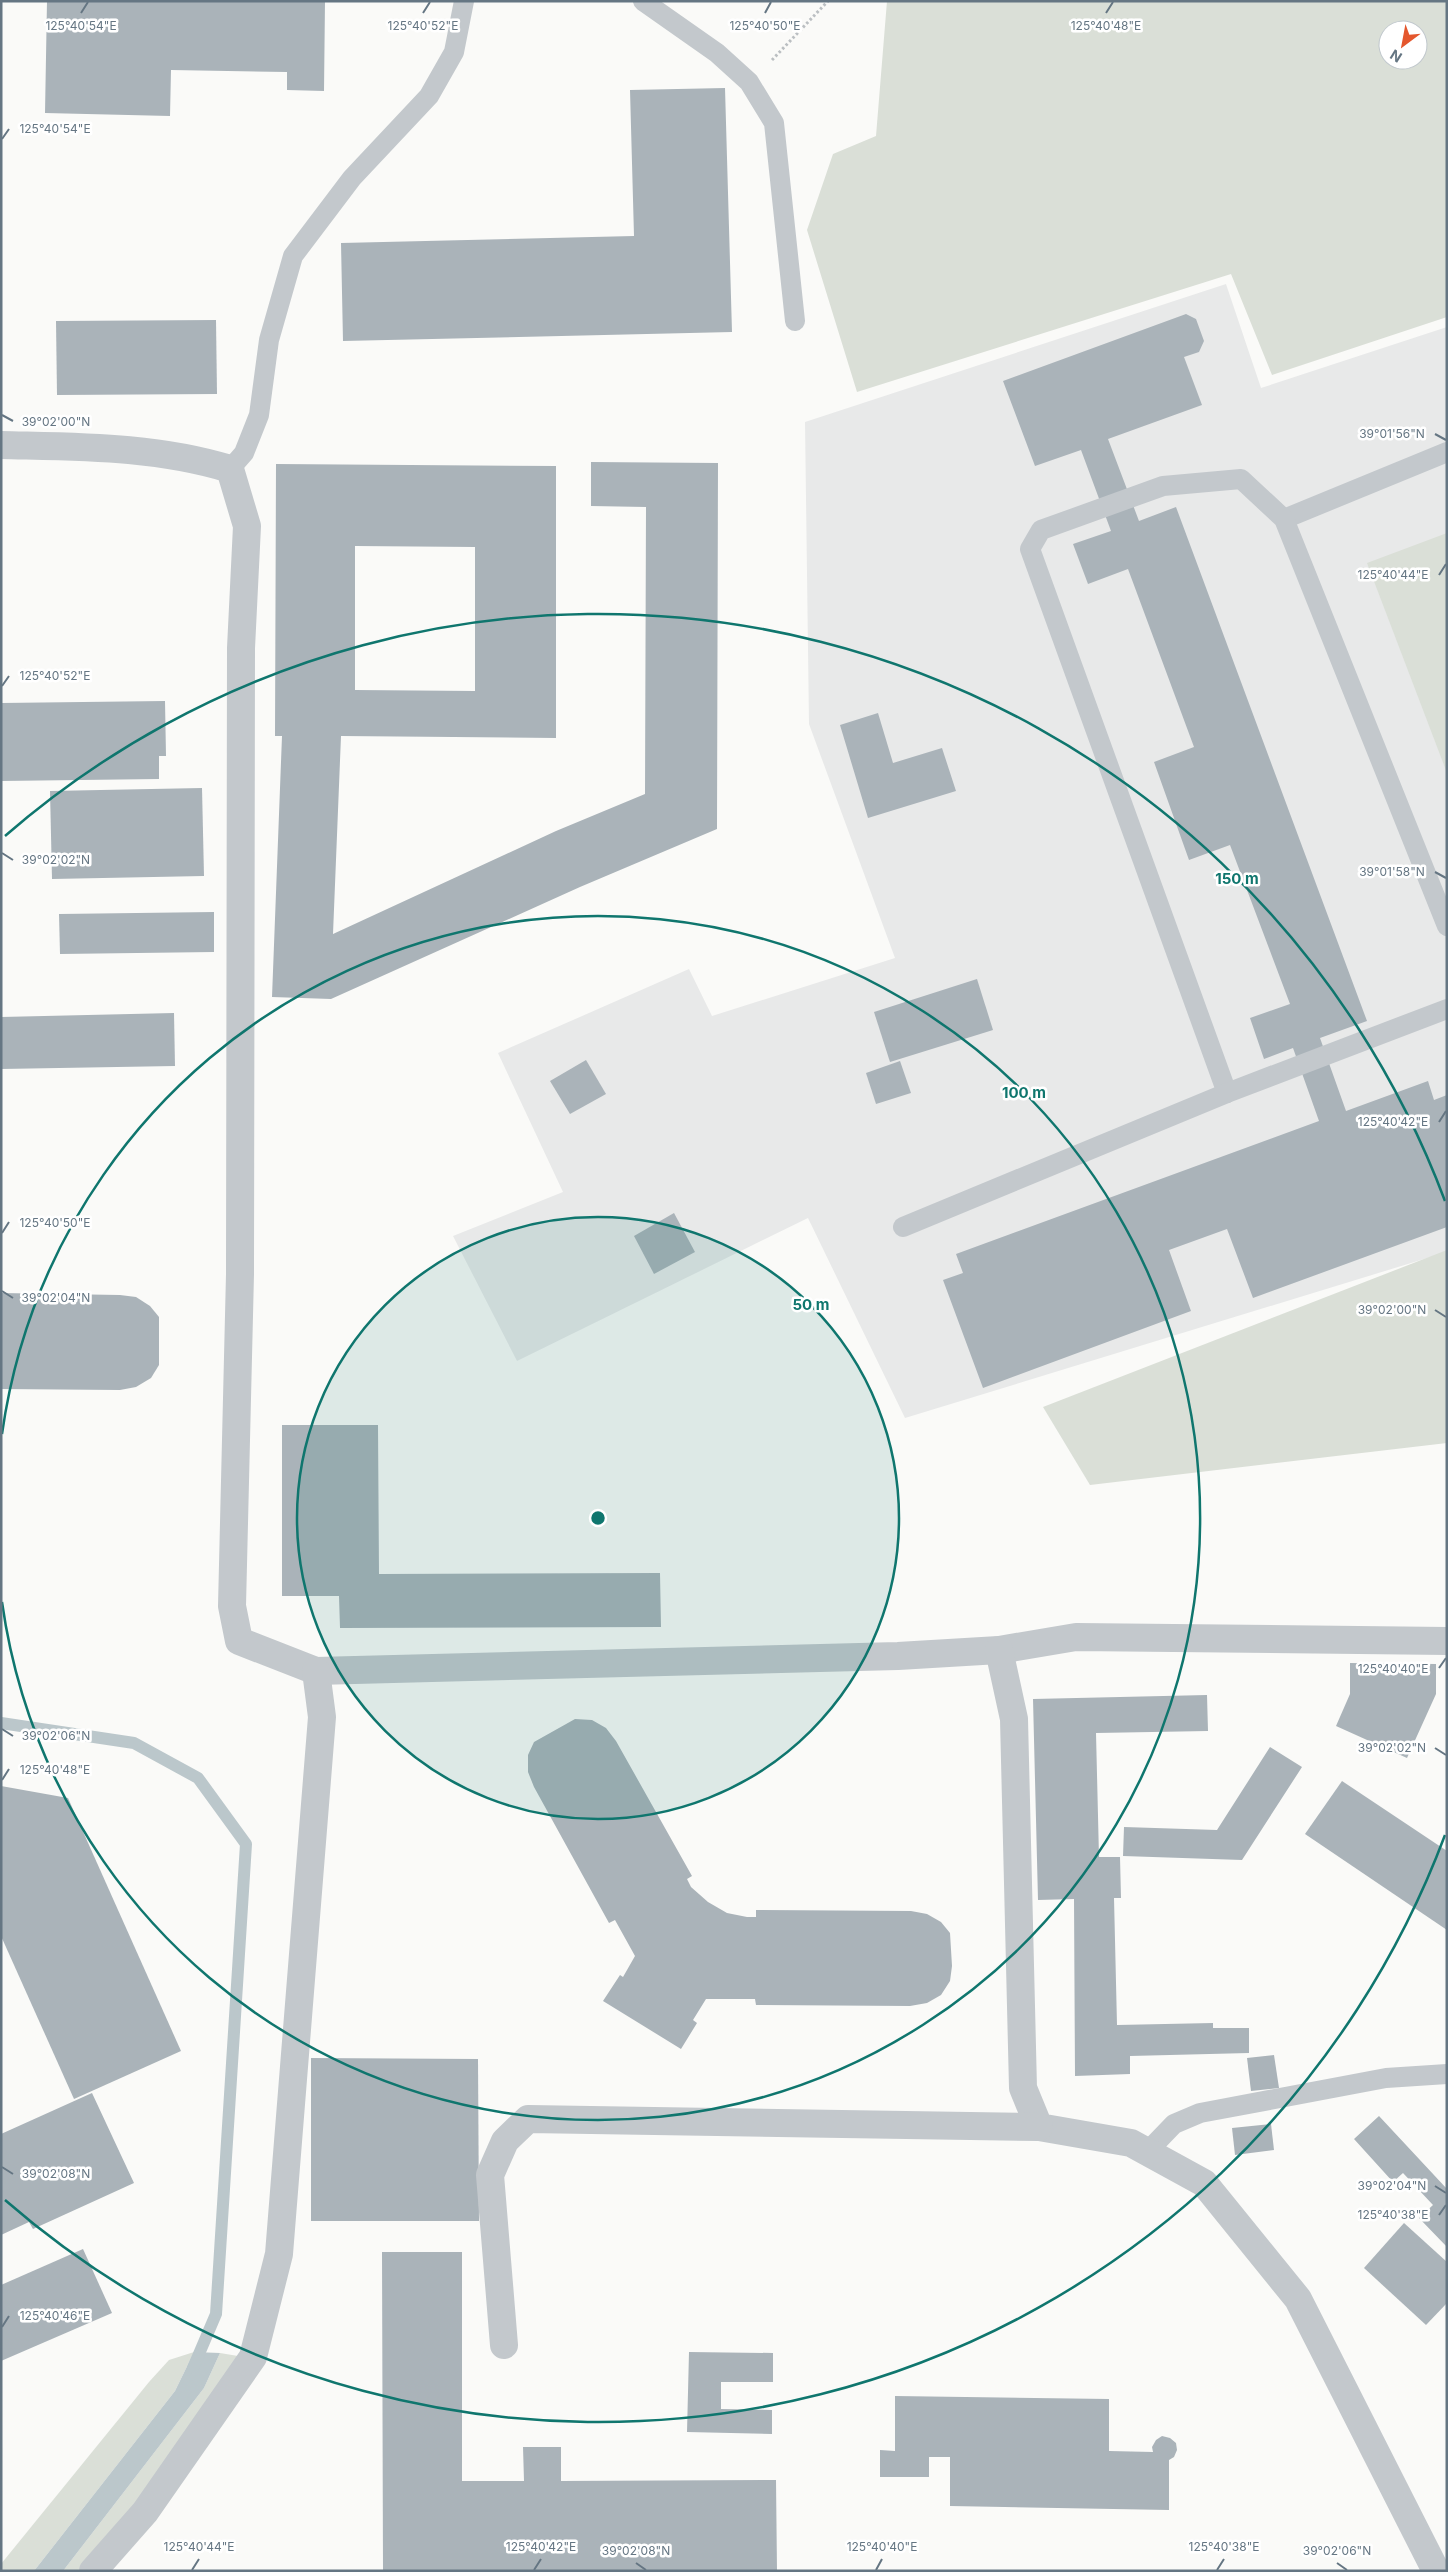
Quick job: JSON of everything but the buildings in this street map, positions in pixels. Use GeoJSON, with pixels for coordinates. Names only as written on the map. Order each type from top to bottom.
{"type":"FeatureCollection","features":[{"type":"Feature","properties":{"kind":"street"},"geometry":{"type":"LineString","coordinates":[[1,445],[121,448],[194,458],[230,469],[247,526],[241,648],[240,1274],[232,1606],[239,1641],[316,1671],[898,1656],[999,1650],[1076,1637],[1447,1641]]}},
{"type":"Feature","properties":{"kind":"street"},"geometry":{"type":"LineString","coordinates":[[999,1650],[1014,1719],[1023,2088],[1039,2127]]}},
{"type":"Feature","properties":{"kind":"street"},"geometry":{"type":"LineString","coordinates":[[93,2571],[145,2512],[253,2357],[279,2254],[322,1717],[316,1671]]}},
{"type":"Feature","properties":{"kind":"street"},"geometry":{"type":"LineString","coordinates":[[504,2345],[490,2175],[505,2142],[528,2119],[1039,2127],[1131,2143],[1204,2183],[1298,2299],[1436,2571]]}},
{"type":"Feature","properties":{"kind":"lane"},"geometry":{"type":"LineString","coordinates":[[230,469],[244,453],[259,415],[269,340],[293,256],[352,178],[429,96],[454,52],[464,1]]}},
{"type":"Feature","properties":{"kind":"lane"},"geometry":{"type":"LineString","coordinates":[[643,1],[717,53],[748,82],[774,122],[795,321]]}},
{"type":"Feature","properties":{"kind":"lane"},"geometry":{"type":"LineString","coordinates":[[1284,519],[1447,452]]}},
{"type":"Feature","properties":{"kind":"lane"},"geometry":{"type":"LineString","coordinates":[[1227,1093],[1030,549],[1041,530],[1163,486],[1241,479],[1284,519],[1447,926]]}},
{"type":"Feature","properties":{"kind":"lane"},"geometry":{"type":"LineString","coordinates":[[903,1227],[1227,1093],[1447,1009]]}},
{"type":"Feature","properties":{"kind":"lane"},"geometry":{"type":"LineString","coordinates":[[1147,2152],[1174,2124],[1200,2113],[1386,2078],[1447,2074]]}},
{"type":"Feature","properties":{"kind":"path"},"geometry":{"type":"LineString","coordinates":[[748,82],[828,1]]}},
{"type":"Feature","properties":{"kind":"shaded area"},"geometry":{"type":"Polygon","coordinates":[[[887,1],[1447,1],[1447,317],[1272,375],[1231,274],[857,392],[807,230],[833,154],[876,136],[887,1]]]}},
{"type":"Feature","properties":{"kind":"shaded area"},"geometry":{"type":"Polygon","coordinates":[[[1226,284],[1261,388],[1447,327],[1447,1252],[905,1418],[808,1218],[517,1361],[453,1236],[563,1192],[498,1053],[689,969],[712,1016],[895,958],[809,724],[805,422],[1226,284]]]}},
{"type":"Feature","properties":{"kind":"shaded area"},"geometry":{"type":"Polygon","coordinates":[[[1447,533],[1447,773],[1367,563],[1447,533]]]}},
{"type":"Feature","properties":{"kind":"shaded area"},"geometry":{"type":"Polygon","coordinates":[[[1447,1250],[1447,1443],[1090,1485],[1043,1407],[1447,1250]]]}},
{"type":"Feature","properties":{"kind":"shaded area"},"geometry":{"type":"Polygon","coordinates":[[[194,2352],[175,2391],[34,2571],[1,2571],[1,2564],[149,2382],[169,2360],[194,2352]]]}},
{"type":"Feature","properties":{"kind":"shaded area"},"geometry":{"type":"Polygon","coordinates":[[[194,2352],[220,2353],[204,2388],[63,2571],[34,2571],[175,2391],[194,2352]]]}},
{"type":"Feature","properties":{"kind":"shaded area"},"geometry":{"type":"Polygon","coordinates":[[[220,2353],[238,2356],[223,2391],[87,2571],[63,2571],[204,2388],[220,2353]]]}},
{"type":"Feature","properties":{"kind":"waterway"},"geometry":{"type":"LineString","coordinates":[[1,1723],[134,1743],[198,1778],[246,1844],[216,2314],[193,2368]]}}]}
